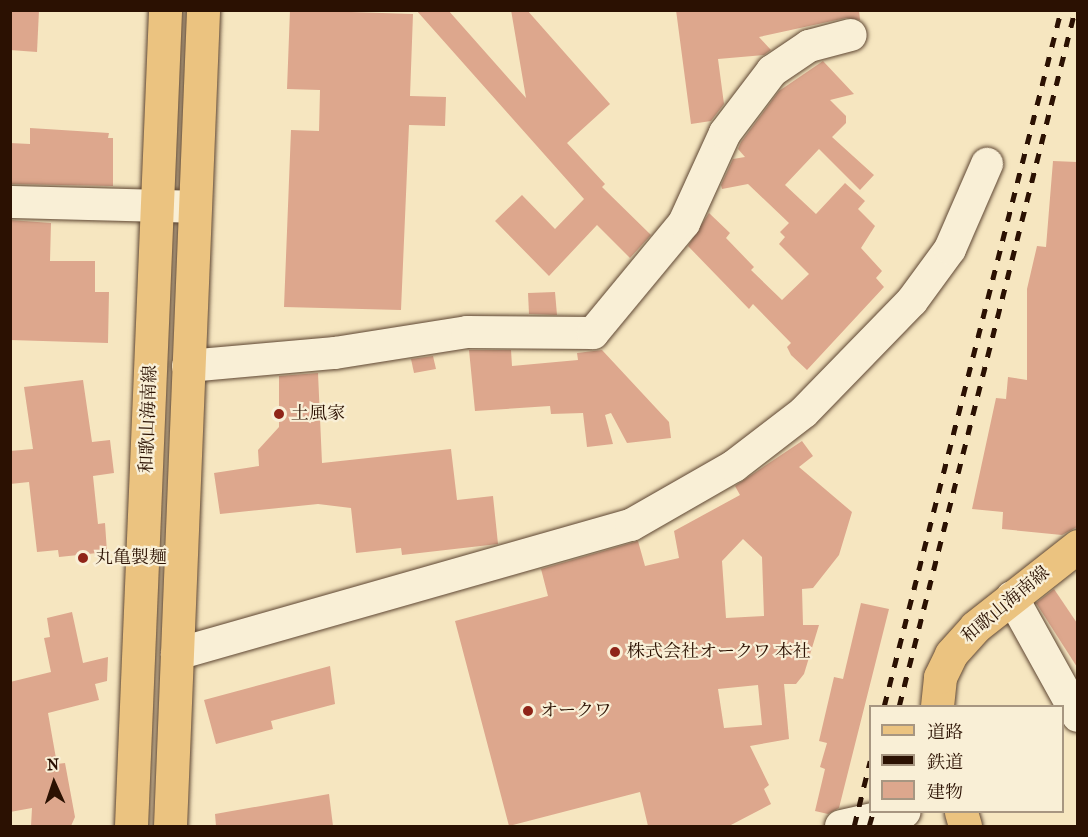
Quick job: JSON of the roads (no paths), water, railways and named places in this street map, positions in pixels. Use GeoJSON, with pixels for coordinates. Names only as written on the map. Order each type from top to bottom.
{"type":"FeatureCollection","features":[{"type":"Feature","properties":{"kind":"main road","name":"和歌山海南線"},"geometry":{"type":"LineString","coordinates":[[131,826],[165,10]]}},
{"type":"Feature","properties":{"kind":"main road","name":"和歌山海南線"},"geometry":{"type":"LineString","coordinates":[[170,826],[203,10]]}},
{"type":"Feature","properties":{"kind":"main road","name":"和歌山海南線"},"geometry":{"type":"LineString","coordinates":[[937,705],[940,677],[951,654],[975,627],[1077,546]]}},
{"type":"Feature","properties":{"kind":"street"},"geometry":{"type":"LineString","coordinates":[[188,366],[335,353],[467,332],[593,333],[684,223],[725,133],[772,71],[809,45],[851,35]]}},
{"type":"Feature","properties":{"kind":"street"},"geometry":{"type":"LineString","coordinates":[[177,654],[631,525],[734,466],[804,412],[912,301],[950,249],[987,164]]}},
{"type":"Feature","properties":{"kind":"street"},"geometry":{"type":"LineString","coordinates":[[10,202],[195,207]]}},
{"type":"Feature","properties":{"kind":"street"},"geometry":{"type":"LineString","coordinates":[[1012,597],[1077,716]]}},
{"type":"Feature","properties":{"kind":"street"},"geometry":{"type":"LineString","coordinates":[[841,826],[900,813]]}},
{"type":"Feature","properties":{"kind":"railway"},"geometry":{"type":"LineString","coordinates":[[884,705],[1061,10]]}},
{"type":"Feature","properties":{"kind":"railway"},"geometry":{"type":"LineString","coordinates":[[899,705],[1075,10]]}},
{"type":"Feature","properties":{"kind":"railway"},"geometry":{"type":"LineString","coordinates":[[854,826],[869,765]]}},
{"type":"Feature","properties":{"kind":"railway"},"geometry":{"type":"LineString","coordinates":[[869,826],[873,813]]}},
{"type":"Feature","properties":{"kind":"place","name":"土風家"},"geometry":{"type":"Point","coordinates":[279,414]}},
{"type":"Feature","properties":{"kind":"place","name":"丸亀製麺"},"geometry":{"type":"Point","coordinates":[83,558]}},
{"type":"Feature","properties":{"kind":"place","name":"株式会社オークワ 本社"},"geometry":{"type":"Point","coordinates":[615,652]}},
{"type":"Feature","properties":{"kind":"place","name":"オークワ"},"geometry":{"type":"Point","coordinates":[528,711]}}]}
